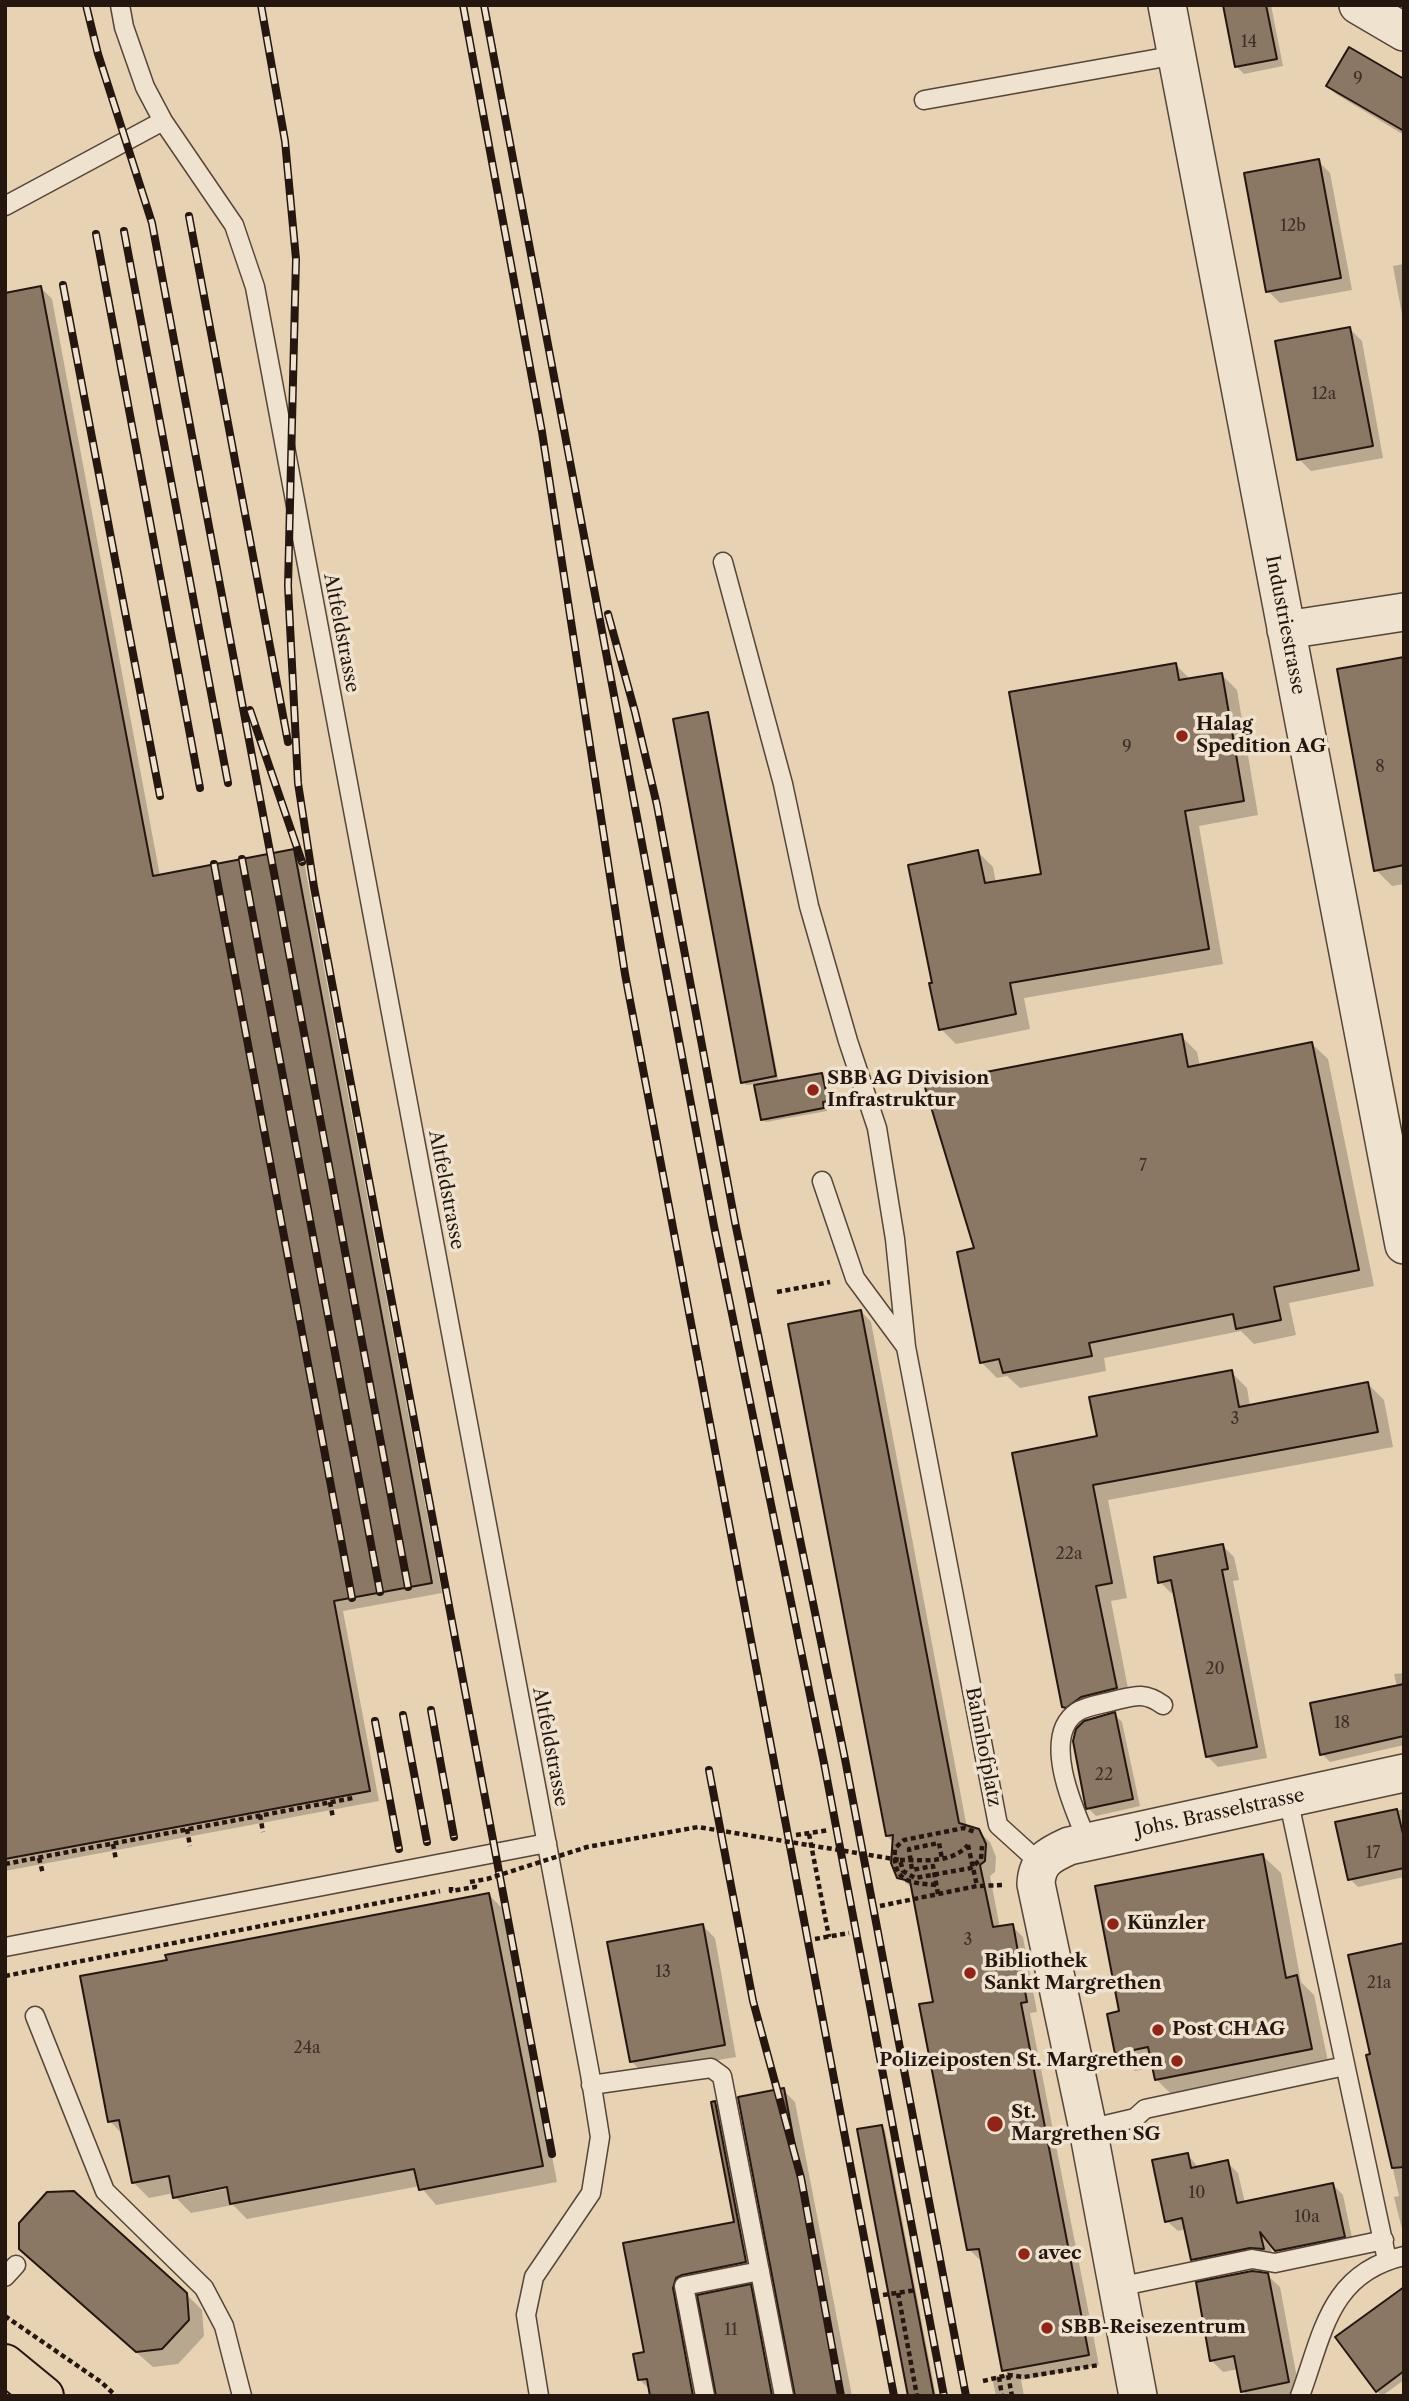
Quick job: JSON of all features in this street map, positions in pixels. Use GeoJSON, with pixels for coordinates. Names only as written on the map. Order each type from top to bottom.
{"type":"FeatureCollection","features":[{"type":"Feature","properties":{"kind":"main road"},"geometry":{"type":"LineString","coordinates":[[5,2364],[44,2396]]}},
{"type":"Feature","properties":{"kind":"street","name":"Industriestrasse"},"geometry":{"type":"LineString","coordinates":[[1167,5],[1404,1245]]}},
{"type":"Feature","properties":{"kind":"street"},"geometry":{"type":"LineString","coordinates":[[1358,5],[1404,32]]}},
{"type":"Feature","properties":{"kind":"street"},"geometry":{"type":"LineString","coordinates":[[1286,630],[1404,612]]}},
{"type":"Feature","properties":{"kind":"street","name":"Johs. Brasselstrasse"},"geometry":{"type":"LineString","coordinates":[[1038,1874],[1054,1853],[1069,1846],[1404,1773]]}},
{"type":"Feature","properties":{"kind":"street"},"geometry":{"type":"LineString","coordinates":[[1038,1874],[1138,2396]]}},
{"type":"Feature","properties":{"kind":"lane","name":"Altfeldstrasse"},"geometry":{"type":"LineString","coordinates":[[120,5],[124,27],[145,87],[163,121],[234,225],[255,287],[592,2085],[600,2137],[591,2193],[534,2277],[526,2315],[539,2396]]}},
{"type":"Feature","properties":{"kind":"lane"},"geometry":{"type":"LineString","coordinates":[[924,100],[1177,55]]}},
{"type":"Feature","properties":{"kind":"lane"},"geometry":{"type":"LineString","coordinates":[[5,206],[163,121]]}},
{"type":"Feature","properties":{"kind":"lane"},"geometry":{"type":"LineString","coordinates":[[723,562],[783,784],[809,906],[848,1041],[877,1128],[895,1239],[906,1347]]}},
{"type":"Feature","properties":{"kind":"lane","name":"Bahnhofplatz"},"geometry":{"type":"LineString","coordinates":[[821,1181],[855,1278],[906,1347],[998,1825],[1038,1874]]}},
{"type":"Feature","properties":{"kind":"lane"},"geometry":{"type":"LineString","coordinates":[[1088,1842],[1063,1782],[1061,1760],[1068,1721],[1078,1711],[1136,1695],[1152,1697],[1163,1705]]}},
{"type":"Feature","properties":{"kind":"lane"},"geometry":{"type":"LineString","coordinates":[[1288,1798],[1384,2240],[1395,2258],[1370,2267],[1348,2286],[1327,2317],[1300,2396]]}},
{"type":"Feature","properties":{"kind":"lane"},"geometry":{"type":"LineString","coordinates":[[5,1947],[547,1843]]}},
{"type":"Feature","properties":{"kind":"lane"},"geometry":{"type":"LineString","coordinates":[[35,2017],[105,2190],[204,2288],[224,2326],[242,2396]]}},
{"type":"Feature","properties":{"kind":"lane"},"geometry":{"type":"LineString","coordinates":[[1088,2129],[1135,2119],[1146,2109],[1345,2066]]}},
{"type":"Feature","properties":{"kind":"lane"},"geometry":{"type":"LineString","coordinates":[[592,2085],[711,2068],[722,2076],[784,2396]]}},
{"type":"Feature","properties":{"kind":"lane"},"geometry":{"type":"LineString","coordinates":[[1118,2287],[1252,2259],[1275,2263],[1384,2240]]}},
{"type":"Feature","properties":{"kind":"lane"},"geometry":{"type":"LineString","coordinates":[[705,2396],[684,2286],[760,2271]]}},
{"type":"Feature","properties":{"kind":"path"},"geometry":{"type":"LineString","coordinates":[[777,1292],[855,1278]]}},
{"type":"Feature","properties":{"kind":"path"},"geometry":{"type":"LineString","coordinates":[[5,1864],[353,1798]]}},
{"type":"Feature","properties":{"kind":"path"},"geometry":{"type":"LineString","coordinates":[[330,1802],[333,1818]]}},
{"type":"Feature","properties":{"kind":"path"},"geometry":{"type":"LineString","coordinates":[[260,1815],[264,1832]]}},
{"type":"Feature","properties":{"kind":"path"},"geometry":{"type":"LineString","coordinates":[[470,1882],[487,1880],[587,1847],[698,1827],[900,1860],[959,1856],[968,1845],[977,1886]]}},
{"type":"Feature","properties":{"kind":"path"},"geometry":{"type":"LineString","coordinates":[[900,1860],[903,1871],[915,1878],[971,1868],[981,1859],[982,1846],[977,1832],[964,1828],[904,1840],[895,1848],[893,1862],[906,1881],[936,1885]]}},
{"type":"Feature","properties":{"kind":"path"},"geometry":{"type":"LineString","coordinates":[[187,1829],[190,1846]]}},
{"type":"Feature","properties":{"kind":"path"},"geometry":{"type":"LineString","coordinates":[[796,1835],[829,1830]]}},
{"type":"Feature","properties":{"kind":"path"},"geometry":{"type":"LineString","coordinates":[[809,1834],[829,1937]]}},
{"type":"Feature","properties":{"kind":"path"},"geometry":{"type":"LineString","coordinates":[[938,1894],[933,1866],[912,1870],[909,1849],[939,1843],[942,1859]]}},
{"type":"Feature","properties":{"kind":"path"},"geometry":{"type":"LineString","coordinates":[[113,1844],[116,1860]]}},
{"type":"Feature","properties":{"kind":"path"},"geometry":{"type":"LineString","coordinates":[[39,1858],[43,1874]]}},
{"type":"Feature","properties":{"kind":"path"},"geometry":{"type":"LineString","coordinates":[[880,1906],[1038,1874]]}},
{"type":"Feature","properties":{"kind":"path"},"geometry":{"type":"LineString","coordinates":[[5,1976],[430,1894]]}},
{"type":"Feature","properties":{"kind":"path"},"geometry":{"type":"LineString","coordinates":[[815,1939],[849,1933]]}},
{"type":"Feature","properties":{"kind":"path"},"geometry":{"type":"LineString","coordinates":[[883,2295],[916,2290]]}},
{"type":"Feature","properties":{"kind":"path"},"geometry":{"type":"LineString","coordinates":[[898,2293],[917,2396]]}},
{"type":"Feature","properties":{"kind":"path"},"geometry":{"type":"LineString","coordinates":[[5,2316],[101,2382],[116,2396]]}},
{"type":"Feature","properties":{"kind":"path"},"geometry":{"type":"LineString","coordinates":[[983,2381],[1008,2375],[1024,2377],[1132,2360]]}},
{"type":"Feature","properties":{"kind":"path"},"geometry":{"type":"LineString","coordinates":[[1008,2375],[1012,2396]]}},
{"type":"Feature","properties":{"kind":"path"},"geometry":{"type":"LineString","coordinates":[[999,2377],[1002,2396]]}},
{"type":"Feature","properties":{"kind":"building"},"geometry":{"type":"Polygon","coordinates":[[[1223,5],[1266,5],[1277,59],[1235,67],[1223,5]]]}},
{"type":"Feature","properties":{"kind":"building"},"geometry":{"type":"Polygon","coordinates":[[[1349,47],[1404,79],[1404,131],[1326,86],[1349,47]]]}},
{"type":"Feature","properties":{"kind":"building"},"geometry":{"type":"Polygon","coordinates":[[[1319,159],[1341,278],[1266,292],[1244,173],[1319,159]]]}},
{"type":"Feature","properties":{"kind":"building"},"geometry":{"type":"Polygon","coordinates":[[[41,286],[153,876],[294,849],[432,1583],[334,1601],[370,1791],[5,1859],[5,293],[41,286]]]}},
{"type":"Feature","properties":{"kind":"building"},"geometry":{"type":"Polygon","coordinates":[[[1350,327],[1373,446],[1297,460],[1275,341],[1350,327]]]}},
{"type":"Feature","properties":{"kind":"building"},"geometry":{"type":"Polygon","coordinates":[[[1404,657],[1404,865],[1374,871],[1337,669],[1404,657]]]}},
{"type":"Feature","properties":{"kind":"building"},"geometry":{"type":"Polygon","coordinates":[[[1176,663],[1179,680],[1222,673],[1244,801],[1185,811],[1209,949],[1010,983],[1016,1014],[939,1030],[908,865],[978,850],[985,883],[1041,874],[1009,692],[1176,663]]]}},
{"type":"Feature","properties":{"kind":"building"},"geometry":{"type":"Polygon","coordinates":[[[708,712],[776,1076],[741,1083],[673,719],[708,712]]]}},
{"type":"Feature","properties":{"kind":"building"},"geometry":{"type":"Polygon","coordinates":[[[1182,1034],[1188,1067],[1312,1042],[1359,1270],[1274,1287],[1281,1320],[1236,1329],[1233,1314],[1089,1343],[1092,1356],[1003,1373],[999,1359],[980,1363],[957,1252],[974,1248],[924,1084],[1182,1034]]]}},
{"type":"Feature","properties":{"kind":"building"},"geometry":{"type":"Polygon","coordinates":[[[822,1073],[828,1101],[823,1102],[824,1108],[761,1120],[754,1085],[822,1073]]]}},
{"type":"Feature","properties":{"kind":"building"},"geometry":{"type":"Polygon","coordinates":[[[861,1310],[959,1823],[979,1829],[986,1844],[985,1861],[980,1865],[993,1927],[1013,1924],[1027,2002],[1021,2003],[1089,2355],[1002,2371],[979,2249],[967,2250],[919,2004],[933,2002],[910,1881],[897,1878],[891,1863],[893,1835],[886,1836],[788,1324],[861,1310]]]}},
{"type":"Feature","properties":{"kind":"building"},"geometry":{"type":"Polygon","coordinates":[[[1232,1370],[1239,1407],[1368,1382],[1378,1432],[1093,1485],[1112,1583],[1096,1586],[1117,1688],[1081,1697],[1066,1708],[1062,1707],[1012,1453],[1097,1436],[1089,1397],[1232,1370]]]}},
{"type":"Feature","properties":{"kind":"building"},"geometry":{"type":"Polygon","coordinates":[[[1223,1544],[1228,1569],[1222,1570],[1257,1747],[1206,1757],[1171,1580],[1158,1583],[1154,1557],[1223,1544]]]}},
{"type":"Feature","properties":{"kind":"building"},"geometry":{"type":"Polygon","coordinates":[[[1404,1684],[1404,1736],[1320,1755],[1310,1703],[1404,1684]]]}},
{"type":"Feature","properties":{"kind":"building"},"geometry":{"type":"Polygon","coordinates":[[[1115,1712],[1133,1799],[1086,1809],[1073,1741],[1076,1729],[1084,1721],[1115,1712]]]}},
{"type":"Feature","properties":{"kind":"building"},"geometry":{"type":"Polygon","coordinates":[[[1397,1809],[1404,1838],[1404,1868],[1348,1880],[1335,1822],[1397,1809]]]}},
{"type":"Feature","properties":{"kind":"building"},"geometry":{"type":"Polygon","coordinates":[[[1263,1854],[1286,1978],[1297,1975],[1312,2049],[1155,2080],[1148,2047],[1115,2054],[1107,2014],[1119,2011],[1095,1886],[1263,1854]]]}},
{"type":"Feature","properties":{"kind":"building"},"geometry":{"type":"Polygon","coordinates":[[[489,1893],[543,2166],[419,2190],[414,2169],[230,2204],[227,2187],[173,2198],[169,2176],[132,2183],[119,2120],[108,2122],[80,1976],[167,1960],[165,1955],[489,1893]]]}},
{"type":"Feature","properties":{"kind":"building"},"geometry":{"type":"Polygon","coordinates":[[[703,1924],[725,2045],[630,2062],[607,1942],[703,1924]]]}},
{"type":"Feature","properties":{"kind":"building"},"geometry":{"type":"Polygon","coordinates":[[[1404,1943],[1404,2167],[1392,2168],[1366,2055],[1370,2054],[1348,1955],[1404,1943]]]}},
{"type":"Feature","properties":{"kind":"building"},"geometry":{"type":"Polygon","coordinates":[[[784,2088],[843,2396],[795,2396],[738,2097],[784,2088]]]}},
{"type":"Feature","properties":{"kind":"building"},"geometry":{"type":"Polygon","coordinates":[[[715,2101],[746,2262],[676,2278],[673,2288],[693,2396],[650,2396],[647,2379],[638,2380],[633,2354],[644,2352],[623,2243],[734,2222],[711,2102],[715,2101]]]}},
{"type":"Feature","properties":{"kind":"building"},"geometry":{"type":"Polygon","coordinates":[[[882,2125],[934,2396],[908,2396],[857,2129],[882,2125]]]}},
{"type":"Feature","properties":{"kind":"building"},"geometry":{"type":"Polygon","coordinates":[[[1188,2153],[1191,2168],[1228,2160],[1237,2203],[1333,2183],[1345,2237],[1275,2251],[1260,2232],[1264,2249],[1250,2248],[1191,2260],[1182,2218],[1165,2222],[1152,2160],[1188,2153]]]}},
{"type":"Feature","properties":{"kind":"building"},"geometry":{"type":"Polygon","coordinates":[[[74,2191],[187,2293],[189,2320],[162,2349],[136,2352],[19,2249],[19,2223],[47,2192],[74,2191]]]}},
{"type":"Feature","properties":{"kind":"building"},"geometry":{"type":"Polygon","coordinates":[[[1252,2271],[1268,2273],[1289,2382],[1241,2392],[1234,2356],[1210,2361],[1196,2282],[1252,2271]]]}},
{"type":"Feature","properties":{"kind":"building"},"geometry":{"type":"Polygon","coordinates":[[[751,2284],[772,2396],[716,2396],[697,2295],[751,2284]]]}},
{"type":"Feature","properties":{"kind":"building"},"geometry":{"type":"Polygon","coordinates":[[[1404,2287],[1404,2371],[1376,2392],[1335,2337],[1404,2287]]]}},
{"type":"Feature","properties":{"kind":"railway"},"geometry":{"type":"LineString","coordinates":[[86,5],[98,54],[152,223],[408,1587]]}},
{"type":"Feature","properties":{"kind":"railway"},"geometry":{"type":"LineString","coordinates":[[261,5],[285,141],[296,259],[288,586],[298,783],[314,887],[552,2154]]}},
{"type":"Feature","properties":{"kind":"railway"},"geometry":{"type":"LineString","coordinates":[[463,5],[542,432],[625,974],[894,2396]]}},
{"type":"Feature","properties":{"kind":"railway"},"geometry":{"type":"LineString","coordinates":[[484,5],[714,1226],[824,1763],[944,2396]]}},
{"type":"Feature","properties":{"kind":"railway"},"geometry":{"type":"LineString","coordinates":[[189,216],[288,742]]}},
{"type":"Feature","properties":{"kind":"railway"},"geometry":{"type":"LineString","coordinates":[[124,231],[228,783]]}},
{"type":"Feature","properties":{"kind":"railway"},"geometry":{"type":"LineString","coordinates":[[96,234],[200,788]]}},
{"type":"Feature","properties":{"kind":"railway"},"geometry":{"type":"LineString","coordinates":[[63,285],[160,796]]}},
{"type":"Feature","properties":{"kind":"railway"},"geometry":{"type":"LineString","coordinates":[[608,614],[657,805],[735,1222],[845,1759],[966,2396]]}},
{"type":"Feature","properties":{"kind":"railway"},"geometry":{"type":"LineString","coordinates":[[250,710],[302,862]]}},
{"type":"Feature","properties":{"kind":"railway"},"geometry":{"type":"LineString","coordinates":[[242,859],[380,1592]]}},
{"type":"Feature","properties":{"kind":"railway"},"geometry":{"type":"LineString","coordinates":[[214,864],[352,1598]]}},
{"type":"Feature","properties":{"kind":"railway"},"geometry":{"type":"LineString","coordinates":[[431,1710],[454,1837]]}},
{"type":"Feature","properties":{"kind":"railway"},"geometry":{"type":"LineString","coordinates":[[403,1715],[427,1842]]}},
{"type":"Feature","properties":{"kind":"railway"},"geometry":{"type":"LineString","coordinates":[[375,1721],[399,1849]]}},
{"type":"Feature","properties":{"kind":"railway"},"geometry":{"type":"LineString","coordinates":[[709,1770],[753,2001],[801,2178],[841,2396]]}},
{"type":"Feature","properties":{"kind":"place","name":"Halag Spedition AG"},"geometry":{"type":"Point","coordinates":[1182,736]}},
{"type":"Feature","properties":{"kind":"place","name":"SBB AG Division Infrastruktur"},"geometry":{"type":"Point","coordinates":[813,1090]}},
{"type":"Feature","properties":{"kind":"place","name":"Künzler"},"geometry":{"type":"Point","coordinates":[1113,1924]}},
{"type":"Feature","properties":{"kind":"place","name":"Bibliothek Sankt Margrethen"},"geometry":{"type":"Point","coordinates":[970,1973]}},
{"type":"Feature","properties":{"kind":"place","name":"Post CH AG"},"geometry":{"type":"Point","coordinates":[1158,2030]}},
{"type":"Feature","properties":{"kind":"place","name":"Polizeiposten St. Margrethen"},"geometry":{"type":"Point","coordinates":[1177,2061]}},
{"type":"Feature","properties":{"kind":"place","name":"St. Margrethen SG"},"geometry":{"type":"Point","coordinates":[995,2124]}},
{"type":"Feature","properties":{"kind":"place","name":"avec"},"geometry":{"type":"Point","coordinates":[1024,2254]}},
{"type":"Feature","properties":{"kind":"place","name":"SBB-Reisezentrum"},"geometry":{"type":"Point","coordinates":[1047,2328]}}]}
